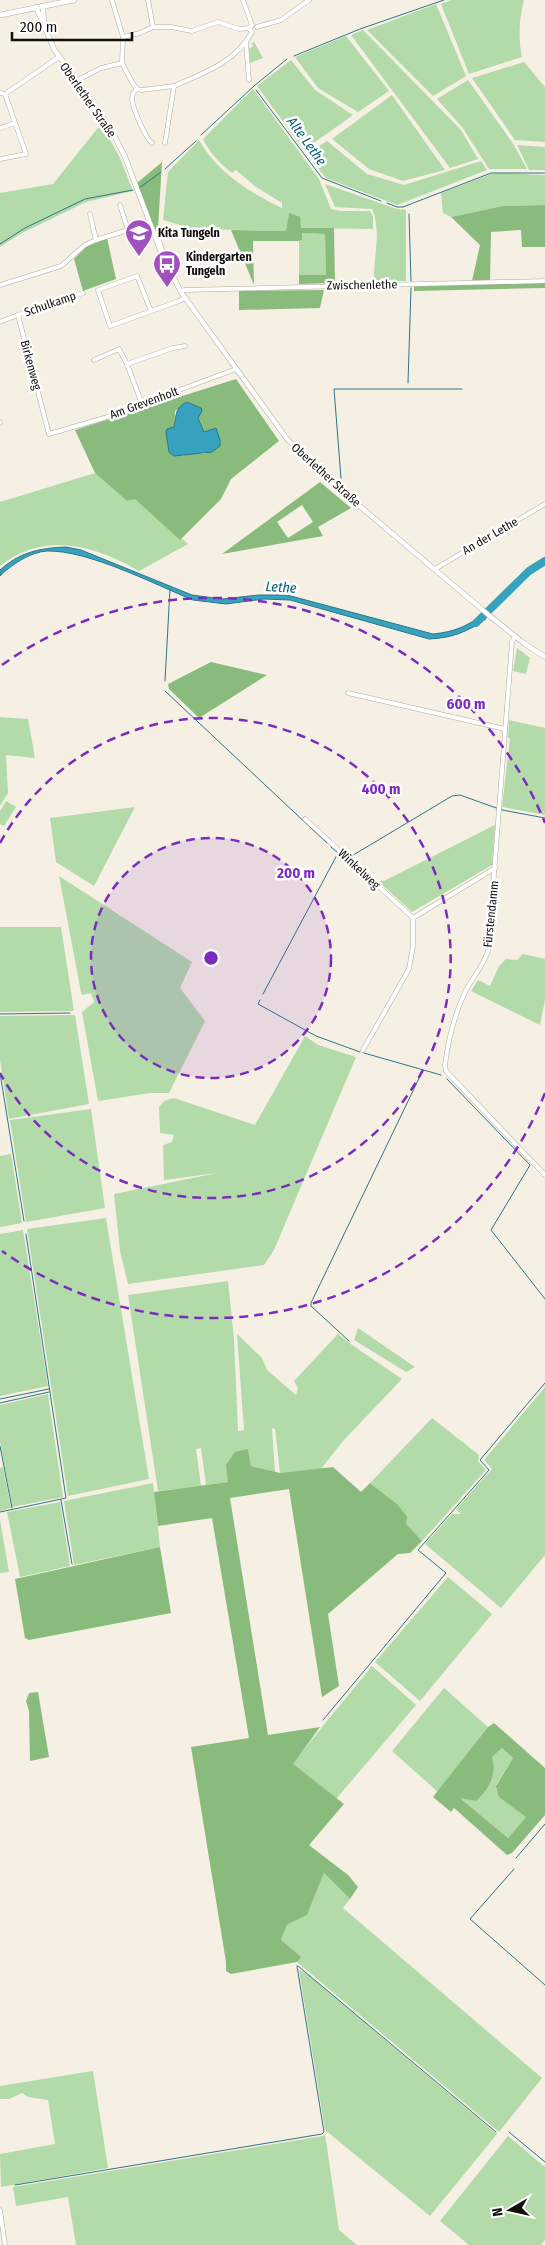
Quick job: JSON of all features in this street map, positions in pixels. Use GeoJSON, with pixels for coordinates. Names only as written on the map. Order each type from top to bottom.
{"type":"FeatureCollection","features":[{"type":"Feature","properties":{"kind":"main road"},"geometry":{"type":"LineString","coordinates":[[0,15],[59,1],[74,0]]}},
{"type":"Feature","properties":{"kind":"street"},"geometry":{"type":"LineString","coordinates":[[112,0],[123,37],[122,63],[137,89]]}},
{"type":"Feature","properties":{"kind":"street"},"geometry":{"type":"LineString","coordinates":[[148,0],[153,27]]}},
{"type":"Feature","properties":{"kind":"street"},"geometry":{"type":"LineString","coordinates":[[243,0],[252,25],[246,43],[249,80]]}},
{"type":"Feature","properties":{"kind":"street"},"geometry":{"type":"LineString","coordinates":[[123,37],[140,33],[153,27],[171,26],[192,31],[218,22],[239,29],[250,30],[281,20],[309,0]]}},
{"type":"Feature","properties":{"kind":"street","name":"Oberlether Straße"},"geometry":{"type":"LineString","coordinates":[[43,6],[44,26]]}},
{"type":"Feature","properties":{"kind":"street","name":"Oberlether Straße"},"geometry":{"type":"LineString","coordinates":[[36,7],[59,56],[115,137],[125,156],[152,230],[161,244],[165,263],[180,292],[287,439],[304,458],[491,617],[545,657]]}},
{"type":"Feature","properties":{"kind":"street"},"geometry":{"type":"LineString","coordinates":[[252,25],[257,27]]}},
{"type":"Feature","properties":{"kind":"street"},"geometry":{"type":"LineString","coordinates":[[137,89],[174,86],[212,70],[237,54],[246,43]]}},
{"type":"Feature","properties":{"kind":"street"},"geometry":{"type":"LineString","coordinates":[[0,159],[26,154],[3,94],[59,56]]}},
{"type":"Feature","properties":{"kind":"street"},"geometry":{"type":"LineString","coordinates":[[75,81],[101,68],[122,63]]}},
{"type":"Feature","properties":{"kind":"street"},"geometry":{"type":"LineString","coordinates":[[164,143],[174,86]]}},
{"type":"Feature","properties":{"kind":"street"},"geometry":{"type":"LineString","coordinates":[[137,89],[134,93],[133,102],[147,138],[152,143]]}},
{"type":"Feature","properties":{"kind":"street"},"geometry":{"type":"LineString","coordinates":[[0,128],[14,123]]}},
{"type":"Feature","properties":{"kind":"street"},"geometry":{"type":"LineString","coordinates":[[120,205],[128,230]]}},
{"type":"Feature","properties":{"kind":"street"},"geometry":{"type":"LineString","coordinates":[[90,214],[96,240]]}},
{"type":"Feature","properties":{"kind":"street"},"geometry":{"type":"LineString","coordinates":[[0,285],[61,266],[85,246],[96,240],[150,223]]}},
{"type":"Feature","properties":{"kind":"street"},"geometry":{"type":"LineString","coordinates":[[151,311],[137,276],[98,290],[110,326],[151,311],[184,298]]}},
{"type":"Feature","properties":{"kind":"street","name":"Zwischenlethe"},"geometry":{"type":"LineString","coordinates":[[180,292],[184,290],[545,281]]}},
{"type":"Feature","properties":{"kind":"street","name":"Schulkamp"},"geometry":{"type":"LineString","coordinates":[[18,315],[83,293]]}},
{"type":"Feature","properties":{"kind":"street"},"geometry":{"type":"LineString","coordinates":[[0,322],[18,315]]}},
{"type":"Feature","properties":{"kind":"street","name":"Birkenweg"},"geometry":{"type":"LineString","coordinates":[[18,315],[49,434]]}},
{"type":"Feature","properties":{"kind":"street"},"geometry":{"type":"LineString","coordinates":[[128,364],[173,348],[185,346]]}},
{"type":"Feature","properties":{"kind":"street"},"geometry":{"type":"LineString","coordinates":[[94,360],[120,349],[128,364],[142,404]]}},
{"type":"Feature","properties":{"kind":"street","name":"Am Grevenholt"},"geometry":{"type":"LineString","coordinates":[[49,434],[142,404],[236,370]]}},
{"type":"Feature","properties":{"kind":"street","name":"An der Lethe"},"geometry":{"type":"LineString","coordinates":[[435,569],[545,504]]}},
{"type":"Feature","properties":{"kind":"street","name":"Fürstendamm"},"geometry":{"type":"LineString","coordinates":[[515,636],[512,642],[488,951],[484,964],[465,991],[446,1057],[446,1071],[545,1175]]}},
{"type":"Feature","properties":{"kind":"street"},"geometry":{"type":"LineString","coordinates":[[348,693],[505,729]]}},
{"type":"Feature","properties":{"kind":"street","name":"Winkelweg"},"geometry":{"type":"LineString","coordinates":[[306,819],[413,918]]}},
{"type":"Feature","properties":{"kind":"street"},"geometry":{"type":"LineString","coordinates":[[363,1050],[409,970],[413,946],[413,918],[495,868]]}},
{"type":"Feature","properties":{"kind":"street"},"geometry":{"type":"LineString","coordinates":[[0,2210],[5,2245]]}},
{"type":"Feature","properties":{"kind":"green space"},"geometry":{"type":"Polygon","coordinates":[[[452,0],[524,0],[520,28],[522,57],[469,74],[441,4],[452,0]]]}},
{"type":"Feature","properties":{"kind":"green space"},"geometry":{"type":"Polygon","coordinates":[[[436,4],[466,76],[433,96],[367,30],[436,4]]]}},
{"type":"Feature","properties":{"kind":"green space"},"geometry":{"type":"Polygon","coordinates":[[[363,30],[461,130],[478,159],[450,168],[351,35],[363,30]]]}},
{"type":"Feature","properties":{"kind":"green space"},"geometry":{"type":"Polygon","coordinates":[[[346,36],[389,91],[358,112],[318,88],[295,57],[346,36]]]}},
{"type":"Feature","properties":{"kind":"green space"},"geometry":{"type":"Polygon","coordinates":[[[254,42],[263,58],[250,63],[249,48],[253,47],[252,43],[254,42]]]}},
{"type":"Feature","properties":{"kind":"green space"},"geometry":{"type":"Polygon","coordinates":[[[291,60],[315,90],[353,115],[304,150],[257,86],[291,60]]]}},
{"type":"Feature","properties":{"kind":"green space"},"geometry":{"type":"Polygon","coordinates":[[[524,62],[545,87],[545,142],[515,140],[472,78],[524,62]]]}},
{"type":"Feature","properties":{"kind":"green space"},"geometry":{"type":"Polygon","coordinates":[[[468,80],[514,145],[527,169],[489,169],[462,127],[437,99],[468,80]]]}},
{"type":"Feature","properties":{"kind":"green space"},"geometry":{"type":"Polygon","coordinates":[[[253,89],[319,179],[331,209],[340,211],[370,211],[373,216],[373,229],[301,228],[289,213],[286,231],[193,229],[163,220],[168,172],[199,140],[224,171],[246,188],[282,208],[282,203],[256,187],[236,170],[232,173],[227,169],[219,162],[203,139],[253,89]]]}},
{"type":"Feature","properties":{"kind":"green space"},"geometry":{"type":"Polygon","coordinates":[[[392,95],[445,170],[403,181],[369,169],[332,139],[392,95]]]}},
{"type":"Feature","properties":{"kind":"green space"},"geometry":{"type":"Polygon","coordinates":[[[101,124],[120,158],[133,191],[86,202],[22,233],[0,247],[0,193],[53,184],[101,124]]]}},
{"type":"Feature","properties":{"kind":"green space"},"geometry":{"type":"Polygon","coordinates":[[[327,141],[367,174],[404,185],[481,161],[487,170],[397,205],[326,178],[307,154],[327,141]]]}},
{"type":"Feature","properties":{"kind":"green space"},"geometry":{"type":"Polygon","coordinates":[[[517,145],[545,147],[545,170],[529,170],[517,145]]]}},
{"type":"Feature","properties":{"kind":"green space"},"geometry":{"type":"Polygon","coordinates":[[[162,162],[158,228],[155,229],[137,183],[162,162]]]}},
{"type":"Feature","properties":{"kind":"green space"},"geometry":{"type":"Polygon","coordinates":[[[491,174],[545,175],[545,205],[503,206],[451,217],[443,213],[441,193],[491,174]]]}},
{"type":"Feature","properties":{"kind":"green space"},"geometry":{"type":"Polygon","coordinates":[[[325,184],[397,209],[406,210],[406,281],[374,281],[377,236],[372,209],[335,207],[325,184]]]}},
{"type":"Feature","properties":{"kind":"green space"},"geometry":{"type":"Polygon","coordinates":[[[545,205],[545,247],[522,247],[521,230],[491,232],[490,281],[472,281],[480,245],[451,217],[503,206],[545,205]]]}},
{"type":"Feature","properties":{"kind":"green space"},"geometry":{"type":"Polygon","coordinates":[[[289,213],[300,217],[301,228],[334,228],[335,283],[299,284],[299,275],[326,275],[325,234],[302,233],[302,240],[299,241],[253,241],[254,285],[231,230],[286,231],[289,213]]]}},
{"type":"Feature","properties":{"kind":"green space"},"geometry":{"type":"Polygon","coordinates":[[[302,233],[325,234],[326,276],[299,275],[299,241],[302,240],[302,233]]]}},
{"type":"Feature","properties":{"kind":"green space"},"geometry":{"type":"Polygon","coordinates":[[[107,238],[116,279],[83,291],[74,259],[86,247],[107,238]]]}},
{"type":"Feature","properties":{"kind":"green space"},"geometry":{"type":"Polygon","coordinates":[[[545,283],[545,288],[414,291],[414,286],[545,283]]]}},
{"type":"Feature","properties":{"kind":"green space"},"geometry":{"type":"Polygon","coordinates":[[[324,290],[320,308],[239,310],[239,291],[324,290]]]}},
{"type":"Feature","properties":{"kind":"green space"},"geometry":{"type":"Polygon","coordinates":[[[236,379],[279,441],[231,479],[221,499],[180,540],[135,499],[127,501],[95,473],[75,430],[236,379]],[[187,402],[175,411],[174,456],[197,453],[205,454],[204,432],[198,418],[201,408],[187,402]]]}},
{"type":"Feature","properties":{"kind":"green space"},"geometry":{"type":"Polygon","coordinates":[[[95,473],[127,501],[135,498],[188,544],[139,571],[104,554],[87,549],[52,545],[34,548],[17,555],[0,566],[0,502],[95,473]]]}},
{"type":"Feature","properties":{"kind":"green space"},"geometry":{"type":"Polygon","coordinates":[[[320,482],[351,508],[318,527],[323,536],[222,554],[320,482]],[[302,505],[277,522],[288,538],[313,522],[302,505]]]}},
{"type":"Feature","properties":{"kind":"green space"},"geometry":{"type":"Polygon","coordinates":[[[517,648],[530,658],[526,674],[513,671],[517,648]]]}},
{"type":"Feature","properties":{"kind":"green space"},"geometry":{"type":"Polygon","coordinates":[[[211,662],[267,675],[199,718],[169,689],[168,684],[211,662]]]}},
{"type":"Feature","properties":{"kind":"green space"},"geometry":{"type":"Polygon","coordinates":[[[0,717],[28,719],[35,758],[6,755],[8,793],[0,806],[0,717]]]}},
{"type":"Feature","properties":{"kind":"green space"},"geometry":{"type":"Polygon","coordinates":[[[509,720],[545,728],[545,815],[502,807],[510,738],[508,738],[509,720]]]}},
{"type":"Feature","properties":{"kind":"green space"},"geometry":{"type":"Polygon","coordinates":[[[6,801],[16,807],[4,826],[0,824],[0,811],[6,801]]]}},
{"type":"Feature","properties":{"kind":"green space"},"geometry":{"type":"Polygon","coordinates":[[[135,807],[94,886],[56,862],[50,818],[135,807]]]}},
{"type":"Feature","properties":{"kind":"green space"},"geometry":{"type":"Polygon","coordinates":[[[495,825],[492,865],[412,912],[378,881],[384,881],[495,825]]]}},
{"type":"Feature","properties":{"kind":"green space"},"geometry":{"type":"Polygon","coordinates":[[[59,876],[192,962],[180,988],[205,1021],[169,1093],[150,1093],[98,1101],[82,1012],[94,1002],[91,993],[82,995],[81,992],[59,876]]]}},
{"type":"Feature","properties":{"kind":"green space"},"geometry":{"type":"Polygon","coordinates":[[[0,927],[61,927],[74,1011],[0,1012],[0,927]]]}},
{"type":"Feature","properties":{"kind":"green space"},"geometry":{"type":"Polygon","coordinates":[[[523,954],[545,959],[545,1000],[540,1025],[471,991],[478,980],[490,986],[499,966],[506,959],[517,960],[523,954]]]}},
{"type":"Feature","properties":{"kind":"green space"},"geometry":{"type":"Polygon","coordinates":[[[75,1015],[89,1104],[9,1119],[0,1060],[0,1016],[75,1015]]]}},
{"type":"Feature","properties":{"kind":"green space"},"geometry":{"type":"Polygon","coordinates":[[[305,1036],[318,1045],[356,1057],[274,1250],[264,1265],[128,1284],[120,1251],[114,1194],[217,1173],[164,1180],[163,1145],[172,1142],[174,1135],[160,1133],[159,1107],[164,1101],[174,1098],[255,1125],[305,1036]]]}},
{"type":"Feature","properties":{"kind":"green space"},"geometry":{"type":"Polygon","coordinates":[[[91,1109],[105,1208],[26,1222],[10,1120],[91,1109]]]}},
{"type":"Feature","properties":{"kind":"green space"},"geometry":{"type":"Polygon","coordinates":[[[11,1154],[22,1223],[0,1227],[0,1156],[11,1154]]]}},
{"type":"Feature","properties":{"kind":"green space"},"geometry":{"type":"Polygon","coordinates":[[[106,1218],[149,1479],[68,1496],[27,1229],[106,1218]]]}},
{"type":"Feature","properties":{"kind":"green space"},"geometry":{"type":"Polygon","coordinates":[[[23,1230],[48,1386],[0,1396],[0,1234],[23,1230]]]}},
{"type":"Feature","properties":{"kind":"green space"},"geometry":{"type":"Polygon","coordinates":[[[228,1281],[234,1339],[238,1431],[244,1430],[237,1334],[262,1358],[267,1370],[296,1395],[298,1388],[294,1381],[338,1334],[402,1379],[343,1441],[321,1469],[280,1473],[275,1429],[272,1428],[275,1472],[251,1466],[248,1449],[228,1482],[206,1485],[201,1448],[196,1449],[201,1486],[158,1491],[128,1295],[228,1281]]]}},
{"type":"Feature","properties":{"kind":"green space"},"geometry":{"type":"Polygon","coordinates":[[[358,1328],[415,1367],[406,1372],[354,1340],[358,1328]]]}},
{"type":"Feature","properties":{"kind":"green space"},"geometry":{"type":"Polygon","coordinates":[[[545,1387],[545,1555],[501,1608],[425,1544],[452,1514],[461,1514],[456,1509],[492,1469],[484,1460],[545,1387]]]}},
{"type":"Feature","properties":{"kind":"green space"},"geometry":{"type":"Polygon","coordinates":[[[48,1394],[63,1497],[12,1507],[0,1441],[0,1405],[48,1394]]]}},
{"type":"Feature","properties":{"kind":"green space"},"geometry":{"type":"Polygon","coordinates":[[[432,1418],[479,1455],[478,1461],[486,1470],[422,1541],[405,1524],[397,1504],[370,1483],[432,1418]]]}},
{"type":"Feature","properties":{"kind":"green space"},"geometry":{"type":"Polygon","coordinates":[[[248,1449],[251,1466],[280,1473],[333,1467],[361,1492],[370,1483],[397,1504],[407,1517],[406,1524],[422,1541],[410,1553],[398,1554],[328,1614],[339,1686],[322,1697],[289,1489],[230,1498],[268,1735],[320,1727],[293,1764],[344,1804],[309,1845],[348,1875],[358,1887],[350,1899],[324,1873],[307,1915],[287,1925],[281,1940],[301,1957],[297,1962],[231,1974],[226,1971],[191,1747],[249,1738],[212,1518],[158,1526],[154,1492],[228,1482],[226,1465],[235,1452],[248,1449]]]}},
{"type":"Feature","properties":{"kind":"green space"},"geometry":{"type":"Polygon","coordinates":[[[3,1467],[11,1508],[0,1511],[0,1468],[3,1467]]]}},
{"type":"Feature","properties":{"kind":"green space"},"geometry":{"type":"Polygon","coordinates":[[[153,1483],[160,1547],[74,1565],[64,1501],[153,1483]]]}},
{"type":"Feature","properties":{"kind":"green space"},"geometry":{"type":"Polygon","coordinates":[[[60,1502],[70,1566],[20,1577],[7,1512],[60,1502]]]}},
{"type":"Feature","properties":{"kind":"green space"},"geometry":{"type":"Polygon","coordinates":[[[0,1520],[9,1572],[0,1573],[0,1520]]]}},
{"type":"Feature","properties":{"kind":"green space"},"geometry":{"type":"Polygon","coordinates":[[[160,1547],[171,1613],[29,1640],[25,1638],[15,1579],[160,1547]]]}},
{"type":"Feature","properties":{"kind":"green space"},"geometry":{"type":"Polygon","coordinates":[[[448,1577],[492,1614],[420,1701],[375,1662],[448,1577]]]}},
{"type":"Feature","properties":{"kind":"green space"},"geometry":{"type":"Polygon","coordinates":[[[372,1666],[416,1705],[336,1799],[292,1764],[372,1666]]]}},
{"type":"Feature","properties":{"kind":"green space"},"geometry":{"type":"Polygon","coordinates":[[[444,1688],[488,1727],[438,1792],[392,1751],[444,1688]]]}},
{"type":"Feature","properties":{"kind":"green space"},"geometry":{"type":"Polygon","coordinates":[[[38,1692],[49,1757],[30,1761],[29,1711],[26,1701],[29,1693],[38,1692]]]}},
{"type":"Feature","properties":{"kind":"green space"},"geometry":{"type":"Polygon","coordinates":[[[494,1723],[545,1768],[545,1815],[512,1853],[507,1855],[454,1808],[451,1812],[433,1797],[488,1727],[494,1723]],[[502,1748],[492,1757],[493,1776],[485,1792],[476,1801],[460,1798],[508,1838],[526,1817],[499,1797],[496,1786],[513,1758],[502,1748]]]}},
{"type":"Feature","properties":{"kind":"green space"},"geometry":{"type":"Polygon","coordinates":[[[502,1748],[513,1758],[496,1785],[526,1817],[508,1838],[459,1797],[476,1801],[492,1757],[502,1748]]]}},
{"type":"Feature","properties":{"kind":"green space"},"geometry":{"type":"Polygon","coordinates":[[[324,1873],[350,1899],[343,1908],[542,2078],[499,2132],[297,1962],[300,1957],[281,1940],[287,1925],[307,1915],[324,1873]]]}},
{"type":"Feature","properties":{"kind":"green space"},"geometry":{"type":"Polygon","coordinates":[[[299,1970],[305,1972],[497,2134],[430,2216],[325,2130],[299,1970]]]}},
{"type":"Feature","properties":{"kind":"green space"},"geometry":{"type":"Polygon","coordinates":[[[93,2071],[108,2168],[1,2187],[0,2154],[55,2144],[48,2100],[28,2097],[22,2093],[9,2099],[0,2099],[0,2086],[93,2071]]]}},
{"type":"Feature","properties":{"kind":"green space"},"geometry":{"type":"Polygon","coordinates":[[[325,2134],[339,2230],[357,2245],[76,2245],[68,2197],[16,2206],[13,2187],[323,2136],[325,2134]]]}},
{"type":"Feature","properties":{"kind":"green space"},"geometry":{"type":"Polygon","coordinates":[[[508,2136],[545,2167],[545,2240],[541,2245],[469,2245],[440,2221],[508,2136]]]}},
{"type":"Feature","properties":{"kind":"water"},"geometry":{"type":"Polygon","coordinates":[[[187,402],[201,408],[202,411],[198,418],[204,432],[216,428],[220,446],[212,452],[174,456],[169,452],[167,429],[174,427],[178,409],[187,402]]]}},
{"type":"Feature","properties":{"kind":"water"},"geometry":{"type":"Polygon","coordinates":[[[66,547],[81,550],[192,595],[222,599],[259,595],[287,595],[433,634],[459,628],[482,615],[486,619],[459,634],[429,639],[290,600],[264,599],[226,604],[193,600],[121,569],[82,556],[63,552],[47,551],[28,556],[0,576],[0,570],[23,555],[48,548],[66,547]]]}},
{"type":"Feature","properties":{"kind":"waterway"},"geometry":{"type":"LineString","coordinates":[[294,56],[360,29],[444,0]]}},
{"type":"Feature","properties":{"kind":"waterway"},"geometry":{"type":"LineString","coordinates":[[201,135],[254,86],[287,59]]}},
{"type":"Feature","properties":{"kind":"waterway","name":"Alte Lethe"},"geometry":{"type":"LineString","coordinates":[[256,90],[322,178],[381,201]]}},
{"type":"Feature","properties":{"kind":"waterway"},"geometry":{"type":"LineString","coordinates":[[165,169],[196,141]]}},
{"type":"Feature","properties":{"kind":"waterway"},"geometry":{"type":"LineString","coordinates":[[139,188],[161,172]]}},
{"type":"Feature","properties":{"kind":"waterway","name":"Alte Lethe"},"geometry":{"type":"LineString","coordinates":[[387,203],[403,207],[491,173],[545,173]]}},
{"type":"Feature","properties":{"kind":"waterway"},"geometry":{"type":"LineString","coordinates":[[0,244],[25,228],[85,199],[133,190]]}},
{"type":"Feature","properties":{"kind":"waterway"},"geometry":{"type":"LineString","coordinates":[[409,214],[411,281]]}},
{"type":"Feature","properties":{"kind":"waterway"},"geometry":{"type":"LineString","coordinates":[[408,383],[411,288]]}},
{"type":"Feature","properties":{"kind":"waterway"},"geometry":{"type":"LineString","coordinates":[[341,478],[334,389],[462,389]]}},
{"type":"Feature","properties":{"kind":"waterway","name":"Lethe"},"geometry":{"type":"LineString","coordinates":[[476,623],[529,571],[545,561]]}},
{"type":"Feature","properties":{"kind":"waterway"},"geometry":{"type":"LineString","coordinates":[[165,681],[170,589]]}},
{"type":"Feature","properties":{"kind":"waterway"},"geometry":{"type":"LineString","coordinates":[[165,691],[327,843]]}},
{"type":"Feature","properties":{"kind":"waterway"},"geometry":{"type":"LineString","coordinates":[[350,857],[452,796],[460,795],[502,810],[545,818]]}},
{"type":"Feature","properties":{"kind":"waterway"},"geometry":{"type":"LineString","coordinates":[[263,994],[338,853],[331,847]]}},
{"type":"Feature","properties":{"kind":"waterway"},"geometry":{"type":"LineString","coordinates":[[260,1000],[258,1004],[316,1036],[360,1052]]}},
{"type":"Feature","properties":{"kind":"waterway"},"geometry":{"type":"LineString","coordinates":[[0,1014],[70,1013]]}},
{"type":"Feature","properties":{"kind":"waterway"},"geometry":{"type":"LineString","coordinates":[[364,1053],[441,1075]]}},
{"type":"Feature","properties":{"kind":"waterway"},"geometry":{"type":"LineString","coordinates":[[349,1341],[311,1306],[311,1303],[423,1070]]}},
{"type":"Feature","properties":{"kind":"waterway"},"geometry":{"type":"LineString","coordinates":[[0,1073],[24,1221]]}},
{"type":"Feature","properties":{"kind":"waterway"},"geometry":{"type":"LineString","coordinates":[[447,1079],[530,1165],[491,1230],[545,1299]]}},
{"type":"Feature","properties":{"kind":"waterway"},"geometry":{"type":"LineString","coordinates":[[0,1512],[66,1498],[26,1234]]}},
{"type":"Feature","properties":{"kind":"waterway"},"geometry":{"type":"LineString","coordinates":[[323,1720],[446,1573],[418,1550],[489,1470],[480,1460],[545,1383]]}},
{"type":"Feature","properties":{"kind":"waterway"},"geometry":{"type":"LineString","coordinates":[[0,1399],[49,1389]]}},
{"type":"Feature","properties":{"kind":"waterway"},"geometry":{"type":"LineString","coordinates":[[0,1403],[49,1392]]}},
{"type":"Feature","properties":{"kind":"waterway"},"geometry":{"type":"LineString","coordinates":[[0,1446],[12,1508]]}},
{"type":"Feature","properties":{"kind":"waterway"},"geometry":{"type":"LineString","coordinates":[[61,1500],[72,1564]]}},
{"type":"Feature","properties":{"kind":"waterway"},"geometry":{"type":"LineString","coordinates":[[516,1858],[545,1824]]}},
{"type":"Feature","properties":{"kind":"waterway"},"geometry":{"type":"LineString","coordinates":[[514,1869],[470,1919],[545,1985]]}},
{"type":"Feature","properties":{"kind":"waterway"},"geometry":{"type":"LineString","coordinates":[[15,2185],[322,2134],[324,2132],[297,1966]]}},
{"type":"Feature","properties":{"kind":"waterway"},"geometry":{"type":"LineString","coordinates":[[298,1966],[496,2132]]}},
{"type":"Feature","properties":{"kind":"waterway"},"geometry":{"type":"LineString","coordinates":[[509,2132],[545,2162]]}},
{"type":"Feature","properties":{"kind":"place","name":"Kita Tungeln"},"geometry":{"type":"Point","coordinates":[139,257]}},
{"type":"Feature","properties":{"kind":"place","name":"Kindergarten Tungeln"},"geometry":{"type":"Point","coordinates":[167,288]}}]}
